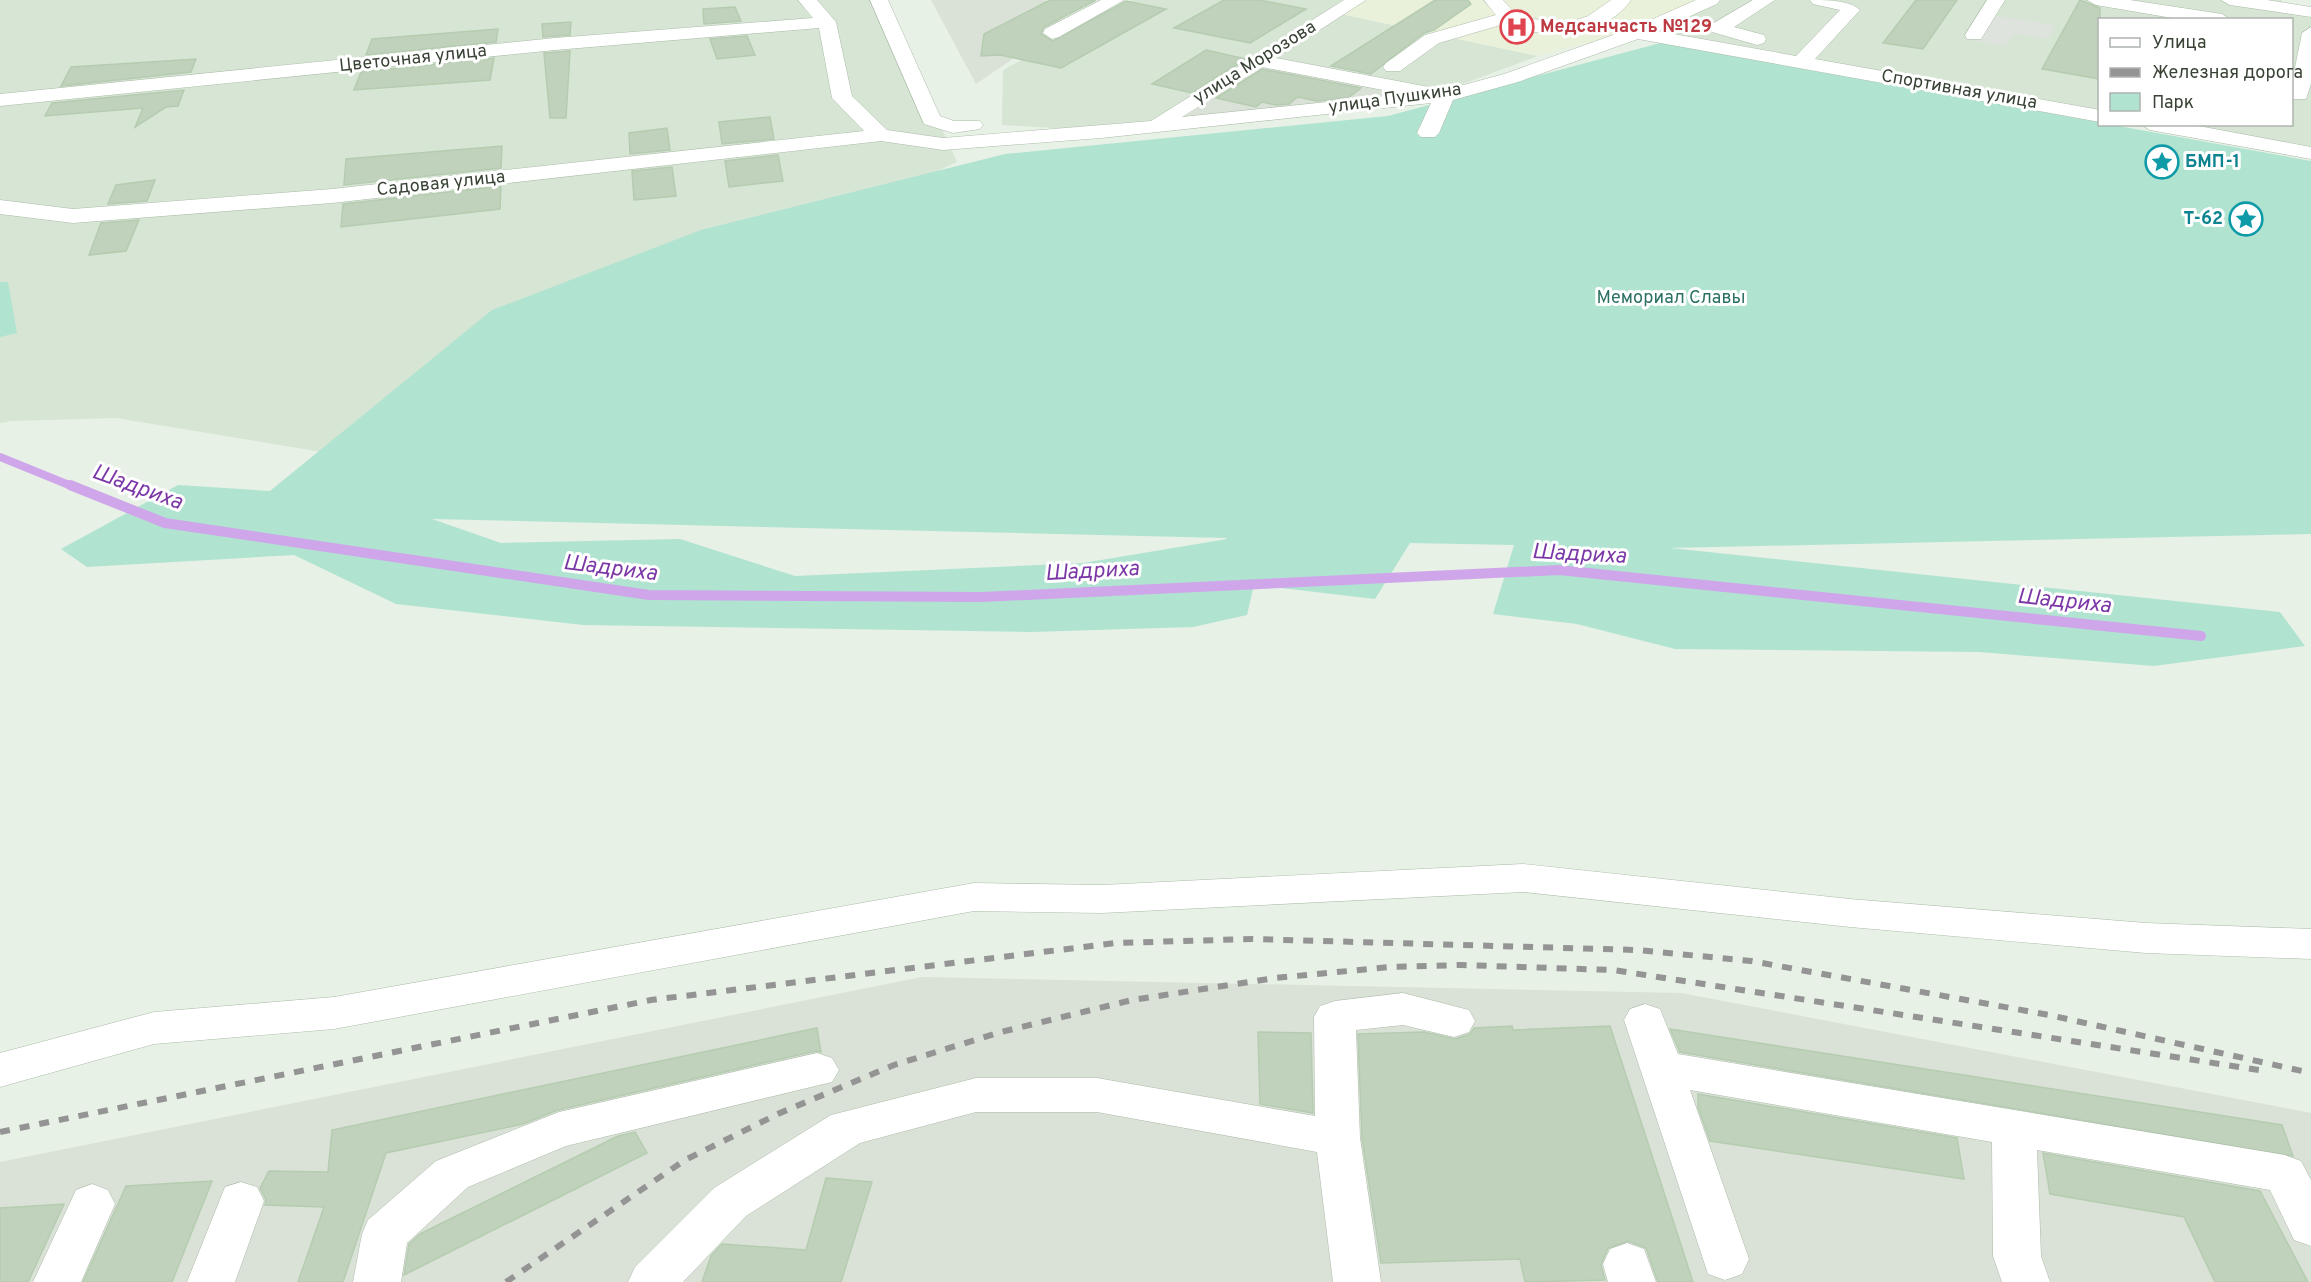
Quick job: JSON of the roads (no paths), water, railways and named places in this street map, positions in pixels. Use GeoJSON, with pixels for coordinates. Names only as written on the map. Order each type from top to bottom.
{"type":"FeatureCollection","features":[{"type":"Feature","properties":{"kind":"street"},"geometry":{"type":"LineString","coordinates":[[807,0],[827,22],[842,99],[881,135]]}},
{"type":"Feature","properties":{"kind":"street"},"geometry":{"type":"LineString","coordinates":[[879,0],[931,120],[953,127],[994,124],[1101,132]]}},
{"type":"Feature","properties":{"kind":"street"},"geometry":{"type":"LineString","coordinates":[[1052,33],[1115,0]]}},
{"type":"Feature","properties":{"kind":"street"},"geometry":{"type":"LineString","coordinates":[[1493,0],[1513,23],[1540,28],[1575,28],[1594,22],[1622,0]]}},
{"type":"Feature","properties":{"kind":"street","name":"улица Пушкина"},"geometry":{"type":"LineString","coordinates":[[1101,132],[1445,96],[1511,78],[1636,33],[1711,0]]}},
{"type":"Feature","properties":{"kind":"street"},"geometry":{"type":"LineString","coordinates":[[1766,0],[1720,29],[1810,60]]}},
{"type":"Feature","properties":{"kind":"street"},"geometry":{"type":"LineString","coordinates":[[1810,60],[1851,10],[1846,6],[1819,0]]}},
{"type":"Feature","properties":{"kind":"street"},"geometry":{"type":"LineString","coordinates":[[1974,35],[1996,0]]}},
{"type":"Feature","properties":{"kind":"street"},"geometry":{"type":"LineString","coordinates":[[2096,0],[2139,13],[2198,18]]}},
{"type":"Feature","properties":{"kind":"street"},"geometry":{"type":"LineString","coordinates":[[2230,0],[2311,12]]}},
{"type":"Feature","properties":{"kind":"street"},"geometry":{"type":"LineString","coordinates":[[1321,2],[1352,3]]}},
{"type":"Feature","properties":{"kind":"street","name":"улица Морозова"},"geometry":{"type":"LineString","coordinates":[[1154,126],[1352,3]]}},
{"type":"Feature","properties":{"kind":"street"},"geometry":{"type":"LineString","coordinates":[[1393,67],[1432,39],[1509,18]]}},
{"type":"Feature","properties":{"kind":"street","name":"Цветочная улица"},"geometry":{"type":"LineString","coordinates":[[0,100],[555,44],[827,22]]}},
{"type":"Feature","properties":{"kind":"street"},"geometry":{"type":"LineString","coordinates":[[2293,30],[2311,33],[2299,96]]}},
{"type":"Feature","properties":{"kind":"street"},"geometry":{"type":"LineString","coordinates":[[1450,33],[1495,41]]}},
{"type":"Feature","properties":{"kind":"street"},"geometry":{"type":"LineString","coordinates":[[1636,33],[1810,60]]}},
{"type":"Feature","properties":{"kind":"street"},"geometry":{"type":"LineString","coordinates":[[1540,49],[1574,55]]}},
{"type":"Feature","properties":{"kind":"street","name":"Спортивная улица"},"geometry":{"type":"LineString","coordinates":[[1810,60],[2098,116]]}},
{"type":"Feature","properties":{"kind":"street"},"geometry":{"type":"LineString","coordinates":[[1261,61],[1445,96],[1428,133]]}},
{"type":"Feature","properties":{"kind":"street"},"geometry":{"type":"LineString","coordinates":[[2161,126],[2311,153]]}},
{"type":"Feature","properties":{"kind":"street","name":"Садовая улица"},"geometry":{"type":"LineString","coordinates":[[0,207],[74,216],[332,196],[881,135],[943,144],[1101,132]]}},
{"type":"Feature","properties":{"kind":"street"},"geometry":{"type":"LineString","coordinates":[[0,1070],[154,1028],[334,1013],[974,897],[1102,899],[1522,878],[1850,913],[2134,937],[2311,944]]}},
{"type":"Feature","properties":{"kind":"street"},"geometry":{"type":"LineString","coordinates":[[1357,1282],[1338,1138],[1335,1017],[1403,1009],[1454,1021]]}},
{"type":"Feature","properties":{"kind":"street"},"geometry":{"type":"LineString","coordinates":[[1645,1020],[1725,1259]]}},
{"type":"Feature","properties":{"kind":"street"},"geometry":{"type":"LineString","coordinates":[[1661,1068],[2284,1173],[2311,1226]]}},
{"type":"Feature","properties":{"kind":"street"},"geometry":{"type":"LineString","coordinates":[[377,1282],[385,1234],[452,1174],[559,1130],[817,1070]]}},
{"type":"Feature","properties":{"kind":"street"},"geometry":{"type":"LineString","coordinates":[[652,1282],[730,1202],[847,1128],[976,1095],[1097,1095],[1338,1138]]}},
{"type":"Feature","properties":{"kind":"street"},"geometry":{"type":"LineString","coordinates":[[2014,1129],[2017,1256],[2026,1282]]}},
{"type":"Feature","properties":{"kind":"street"},"geometry":{"type":"LineString","coordinates":[[211,1282],[241,1200]]}},
{"type":"Feature","properties":{"kind":"street"},"geometry":{"type":"LineString","coordinates":[[57,1282],[92,1204]]}},
{"type":"Feature","properties":{"kind":"waterway","name":"Шадриха"},"geometry":{"type":"LineString","coordinates":[[0,457],[74,487]]}},
{"type":"Feature","properties":{"kind":"waterway","name":"Шадриха"},"geometry":{"type":"LineString","coordinates":[[70,485],[165,523],[649,595],[982,597],[1559,570],[2201,636]]}},
{"type":"Feature","properties":{"kind":"railway"},"geometry":{"type":"LineString","coordinates":[[0,1132],[651,1000],[1116,943],[1252,939],[1637,950],[1751,961],[2049,1015],[2311,1073]]}},
{"type":"Feature","properties":{"kind":"railway"},"geometry":{"type":"LineString","coordinates":[[506,1282],[685,1160],[780,1113],[894,1065],[1001,1032],[1132,1000],[1275,978],[1390,967],[1461,965],[1613,970],[2265,1071]]}},
{"type":"Feature","properties":{"kind":"place","name":"Медсанчасть №129"},"geometry":{"type":"Point","coordinates":[1517,27]}},
{"type":"Feature","properties":{"kind":"place","name":"БМП-1"},"geometry":{"type":"Point","coordinates":[2162,162]}},
{"type":"Feature","properties":{"kind":"place","name":"Т-62"},"geometry":{"type":"Point","coordinates":[2246,219]}},
{"type":"Feature","properties":{"kind":"park label","name":"Мемориал Славы"},"geometry":{"type":"Point","coordinates":[1671,298]}}]}
